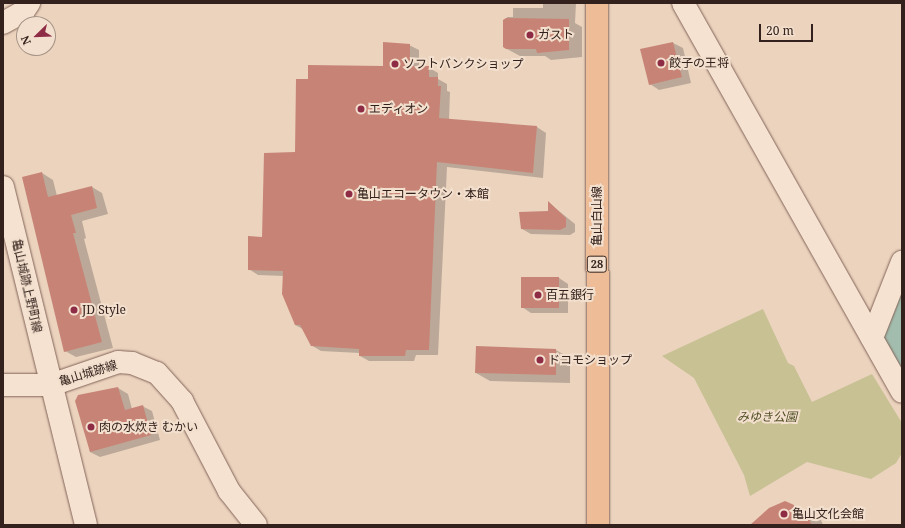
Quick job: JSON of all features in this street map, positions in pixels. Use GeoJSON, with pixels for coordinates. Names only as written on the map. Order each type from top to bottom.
{"type":"FeatureCollection","features":[{"type":"Feature","properties":{"kind":"main road"},"geometry":{"type":"LineString","coordinates":[[3,23],[12,20],[29,3]]}},
{"type":"Feature","properties":{"kind":"main road","name":"亀山白山線"},"geometry":{"type":"LineString","coordinates":[[597,3],[598,525]]}},
{"type":"Feature","properties":{"kind":"main road"},"geometry":{"type":"LineString","coordinates":[[683,3],[902,392]]}},
{"type":"Feature","properties":{"kind":"main road","name":"亀山城跡上野町線"},"geometry":{"type":"LineString","coordinates":[[3,187],[51,385]]}},
{"type":"Feature","properties":{"kind":"main road"},"geometry":{"type":"LineString","coordinates":[[872,338],[902,262]]}},
{"type":"Feature","properties":{"kind":"main road","name":"亀山城跡線"},"geometry":{"type":"LineString","coordinates":[[86,525],[51,385],[118,362],[132,363],[157,373],[182,401],[229,491],[256,525]]}},
{"type":"Feature","properties":{"kind":"main road"},"geometry":{"type":"LineString","coordinates":[[3,385],[51,385]]}},
{"type":"Feature","properties":{"kind":"green space","name":"みゆき公園"},"geometry":{"type":"Polygon","coordinates":[[[763,309],[788,363],[794,366],[812,402],[872,374],[902,423],[902,453],[896,463],[871,479],[807,462],[750,496],[744,475],[694,378],[662,356],[763,309]]]}},
{"type":"Feature","properties":{"kind":"building"},"geometry":{"type":"Polygon","coordinates":[[[506,18],[569,19],[569,50],[537,53],[536,49],[506,49],[503,47],[503,20],[506,18]]]}},
{"type":"Feature","properties":{"kind":"building","name":"亀山エコータウン・本館"},"geometry":{"type":"Polygon","coordinates":[[[383,42],[410,44],[410,66],[429,66],[429,77],[438,77],[438,86],[441,86],[439,118],[537,126],[533,173],[437,162],[429,350],[406,350],[405,356],[359,356],[359,349],[311,346],[300,325],[295,325],[282,294],[283,271],[248,270],[248,236],[262,237],[264,153],[295,152],[296,79],[308,79],[308,65],[383,66],[383,42]]]}},
{"type":"Feature","properties":{"kind":"building","name":"餃子の王将"},"geometry":{"type":"Polygon","coordinates":[[[673,42],[682,77],[649,85],[640,49],[673,42]]]}},
{"type":"Feature","properties":{"kind":"building"},"geometry":{"type":"Polygon","coordinates":[[[42,172],[48,197],[92,186],[97,208],[71,215],[76,233],[73,233],[102,342],[64,352],[22,177],[42,172]]]}},
{"type":"Feature","properties":{"kind":"building"},"geometry":{"type":"Polygon","coordinates":[[[548,201],[566,218],[566,227],[560,230],[521,229],[519,212],[548,211],[548,201]]]}},
{"type":"Feature","properties":{"kind":"building"},"geometry":{"type":"Polygon","coordinates":[[[521,277],[559,277],[559,308],[521,308],[521,277]]]}},
{"type":"Feature","properties":{"kind":"building"},"geometry":{"type":"Polygon","coordinates":[[[476,346],[556,349],[556,375],[475,373],[476,346]]]}},
{"type":"Feature","properties":{"kind":"building"},"geometry":{"type":"Polygon","coordinates":[[[118,387],[125,410],[143,405],[151,435],[90,452],[75,401],[78,395],[118,387]]]}},
{"type":"Feature","properties":{"kind":"building","name":"亀山文化会館"},"geometry":{"type":"Polygon","coordinates":[[[785,501],[803,509],[812,525],[750,525],[769,508],[785,501]]]}},
{"type":"Feature","properties":{"kind":"waterway"},"geometry":{"type":"LineString","coordinates":[[896,360],[895,326],[902,296]]}},
{"type":"Feature","properties":{"kind":"place","name":"ガスト"},"geometry":{"type":"Point","coordinates":[530,35]}},
{"type":"Feature","properties":{"kind":"place","name":"餃子の王将"},"geometry":{"type":"Point","coordinates":[661,63]}},
{"type":"Feature","properties":{"kind":"place","name":"ソフトバンクショップ"},"geometry":{"type":"Point","coordinates":[395,64]}},
{"type":"Feature","properties":{"kind":"place","name":"エディオン"},"geometry":{"type":"Point","coordinates":[361,109]}},
{"type":"Feature","properties":{"kind":"place","name":"亀山エコータウン・本館"},"geometry":{"type":"Point","coordinates":[349,194]}},
{"type":"Feature","properties":{"kind":"place","name":"百五銀行"},"geometry":{"type":"Point","coordinates":[538,295]}},
{"type":"Feature","properties":{"kind":"place","name":"JD Style"},"geometry":{"type":"Point","coordinates":[74,310]}},
{"type":"Feature","properties":{"kind":"place","name":"ドコモショップ"},"geometry":{"type":"Point","coordinates":[540,360]}},
{"type":"Feature","properties":{"kind":"place","name":"肉の水炊き むかい"},"geometry":{"type":"Point","coordinates":[91,427]}},
{"type":"Feature","properties":{"kind":"place","name":"亀山文化会館"},"geometry":{"type":"Point","coordinates":[784,514]}}]}
